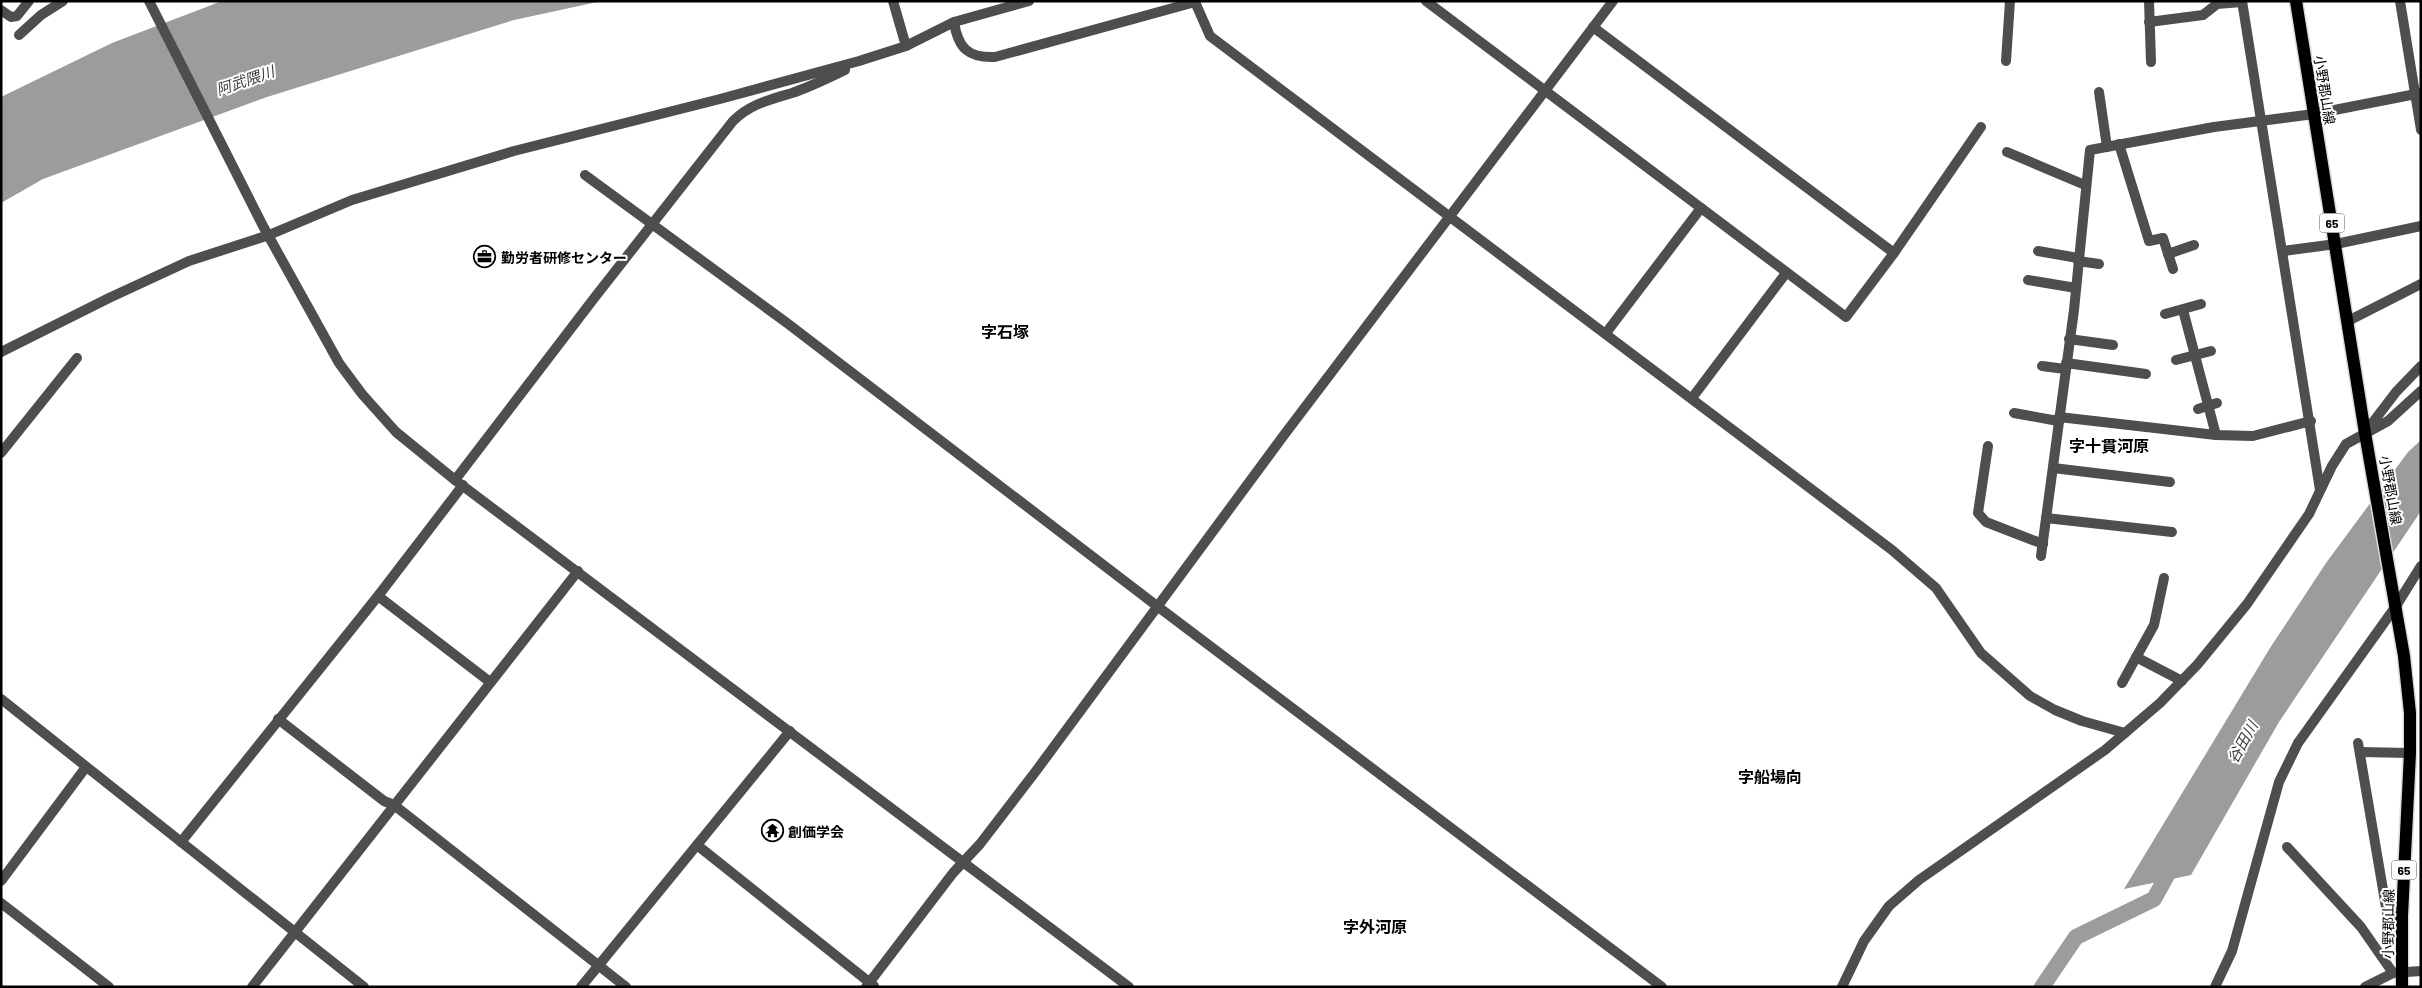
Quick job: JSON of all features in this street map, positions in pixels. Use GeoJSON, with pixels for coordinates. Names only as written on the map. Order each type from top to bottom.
{"type":"FeatureCollection","features":[{"type":"Feature","properties":{"kind":"main road","name":"小野郡山線"},"geometry":{"type":"LineString","coordinates":[[2296,1],[2366,439],[2396,606],[2415,753],[2397,973],[2402,987]]}},
{"type":"Feature","properties":{"kind":"street"},"geometry":{"type":"LineString","coordinates":[[1,10],[11,17],[17,16],[29,1]]}},
{"type":"Feature","properties":{"kind":"street"},"geometry":{"type":"LineString","coordinates":[[19,35],[41,15],[64,1]]}},
{"type":"Feature","properties":{"kind":"street"},"geometry":{"type":"LineString","coordinates":[[149,1],[266,230],[339,362],[362,394],[396,432],[459,483],[1129,987]]}},
{"type":"Feature","properties":{"kind":"street"},"geometry":{"type":"LineString","coordinates":[[893,1],[905,42]]}},
{"type":"Feature","properties":{"kind":"street"},"geometry":{"type":"LineString","coordinates":[[1,352],[108,298],[188,261],[266,230],[352,200],[505,154],[859,61],[954,22],[1029,1]]}},
{"type":"Feature","properties":{"kind":"street"},"geometry":{"type":"LineString","coordinates":[[1426,1],[1846,317],[1894,253],[1981,127]]}},
{"type":"Feature","properties":{"kind":"street"},"geometry":{"type":"LineString","coordinates":[[697,845],[871,985],[953,873],[964,862],[1122,658],[1157,606],[1612,1]]}},
{"type":"Feature","properties":{"kind":"street"},"geometry":{"type":"LineString","coordinates":[[2006,61],[2010,1]]}},
{"type":"Feature","properties":{"kind":"street"},"geometry":{"type":"LineString","coordinates":[[2149,1],[2151,62]]}},
{"type":"Feature","properties":{"kind":"street"},"geometry":{"type":"LineString","coordinates":[[2400,1],[2418,93],[2421,130]]}},
{"type":"Feature","properties":{"kind":"street"},"geometry":{"type":"LineString","coordinates":[[954,22],[957,39],[967,52],[981,57],[995,57],[1195,2],[1210,36],[1818,492],[1920,572],[1944,599],[1981,653],[2030,696],[2055,710],[2082,721],[2125,733]]}},
{"type":"Feature","properties":{"kind":"street"},"geometry":{"type":"LineString","coordinates":[[2149,22],[2203,16],[2217,4],[2242,2],[2260,121],[2311,421],[2320,490]]}},
{"type":"Feature","properties":{"kind":"street"},"geometry":{"type":"LineString","coordinates":[[1593,26],[1894,253]]}},
{"type":"Feature","properties":{"kind":"street"},"geometry":{"type":"LineString","coordinates":[[181,842],[378,596],[595,297],[653,225],[713,145],[744,110],[763,101],[793,92],[844,70],[859,61]]}},
{"type":"Feature","properties":{"kind":"street"},"geometry":{"type":"LineString","coordinates":[[2099,92],[2107,146]]}},
{"type":"Feature","properties":{"kind":"street"},"geometry":{"type":"LineString","coordinates":[[2042,556],[2076,288],[2090,150],[2260,121],[2314,114],[2418,93]]}},
{"type":"Feature","properties":{"kind":"street"},"geometry":{"type":"LineString","coordinates":[[2119,144],[2150,241],[2163,238],[2173,270]]}},
{"type":"Feature","properties":{"kind":"street"},"geometry":{"type":"LineString","coordinates":[[2007,152],[2085,185]]}},
{"type":"Feature","properties":{"kind":"street"},"geometry":{"type":"LineString","coordinates":[[585,175],[787,323],[1157,606],[1662,987]]}},
{"type":"Feature","properties":{"kind":"street"},"geometry":{"type":"LineString","coordinates":[[1606,333],[1701,208]]}},
{"type":"Feature","properties":{"kind":"street"},"geometry":{"type":"LineString","coordinates":[[2283,251],[2336,244],[2421,226]]}},
{"type":"Feature","properties":{"kind":"street"},"geometry":{"type":"LineString","coordinates":[[2168,254],[2194,245]]}},
{"type":"Feature","properties":{"kind":"street"},"geometry":{"type":"LineString","coordinates":[[2038,252],[2099,264]]}},
{"type":"Feature","properties":{"kind":"street"},"geometry":{"type":"LineString","coordinates":[[1692,398],[1786,272]]}},
{"type":"Feature","properties":{"kind":"street"},"geometry":{"type":"LineString","coordinates":[[2028,280],[2076,288]]}},
{"type":"Feature","properties":{"kind":"street"},"geometry":{"type":"LineString","coordinates":[[2348,321],[2421,284]]}},
{"type":"Feature","properties":{"kind":"street"},"geometry":{"type":"LineString","coordinates":[[2164,314],[2201,304]]}},
{"type":"Feature","properties":{"kind":"street"},"geometry":{"type":"LineString","coordinates":[[2183,310],[2216,435]]}},
{"type":"Feature","properties":{"kind":"street"},"geometry":{"type":"LineString","coordinates":[[2069,339],[2113,345]]}},
{"type":"Feature","properties":{"kind":"street"},"geometry":{"type":"LineString","coordinates":[[2176,360],[2211,351]]}},
{"type":"Feature","properties":{"kind":"street"},"geometry":{"type":"LineString","coordinates":[[1,453],[77,358]]}},
{"type":"Feature","properties":{"kind":"street"},"geometry":{"type":"LineString","coordinates":[[2042,366],[2066,366],[2146,374]]}},
{"type":"Feature","properties":{"kind":"street"},"geometry":{"type":"LineString","coordinates":[[2366,439],[2396,392],[2421,366]]}},
{"type":"Feature","properties":{"kind":"street"},"geometry":{"type":"LineString","coordinates":[[1842,987],[1864,941],[1889,906],[1919,880],[2105,750],[2160,703],[2182,681],[2247,604],[2309,514],[2340,451],[2354,438],[2366,439],[2388,422],[2421,391]]}},
{"type":"Feature","properties":{"kind":"street"},"geometry":{"type":"LineString","coordinates":[[2014,413],[2216,435],[2253,436],[2311,421]]}},
{"type":"Feature","properties":{"kind":"street"},"geometry":{"type":"LineString","coordinates":[[1988,446],[1978,513],[1980,517],[1986,522],[2043,544]]}},
{"type":"Feature","properties":{"kind":"street"},"geometry":{"type":"LineString","coordinates":[[2053,468],[2170,482]]}},
{"type":"Feature","properties":{"kind":"street"},"geometry":{"type":"LineString","coordinates":[[2046,518],[2172,532]]}},
{"type":"Feature","properties":{"kind":"street"},"geometry":{"type":"LineString","coordinates":[[2215,987],[2232,951],[2279,782],[2298,743],[2396,606],[2421,566]]}},
{"type":"Feature","properties":{"kind":"street"},"geometry":{"type":"LineString","coordinates":[[252,987],[578,571]]}},
{"type":"Feature","properties":{"kind":"street"},"geometry":{"type":"LineString","coordinates":[[2122,683],[2154,625],[2164,578]]}},
{"type":"Feature","properties":{"kind":"street"},"geometry":{"type":"LineString","coordinates":[[378,596],[490,682]]}},
{"type":"Feature","properties":{"kind":"street"},"geometry":{"type":"LineString","coordinates":[[2136,657],[2182,681]]}},
{"type":"Feature","properties":{"kind":"street"},"geometry":{"type":"LineString","coordinates":[[1,699],[364,987]]}},
{"type":"Feature","properties":{"kind":"street"},"geometry":{"type":"LineString","coordinates":[[278,719],[384,802],[394,805],[626,987]]}},
{"type":"Feature","properties":{"kind":"street"},"geometry":{"type":"LineString","coordinates":[[580,987],[790,731]]}},
{"type":"Feature","properties":{"kind":"street"},"geometry":{"type":"LineString","coordinates":[[2402,920],[2387,913],[2359,747],[2415,753]]}},
{"type":"Feature","properties":{"kind":"street"},"geometry":{"type":"LineString","coordinates":[[1,881],[86,767]]}},
{"type":"Feature","properties":{"kind":"street"},"geometry":{"type":"LineString","coordinates":[[2287,847],[2361,927],[2397,973]]}},
{"type":"Feature","properties":{"kind":"street"},"geometry":{"type":"LineString","coordinates":[[1,903],[109,987]]}},
{"type":"Feature","properties":{"kind":"street"},"geometry":{"type":"LineString","coordinates":[[2365,987],[2397,973],[2421,971]]}},
{"type":"Feature","properties":{"kind":"water","name":"阿武隈川"},"geometry":{"type":"Polygon","coordinates":[[[222,1],[602,1],[514,20],[267,97],[43,179],[1,203],[1,97],[112,43],[222,1]]]}},
{"type":"Feature","properties":{"kind":"water"},"geometry":{"type":"Polygon","coordinates":[[[2421,440],[2421,511],[2279,722],[2191,875],[2124,889],[2270,648],[2326,563],[2408,452],[2421,440]]]}},
{"type":"Feature","properties":{"kind":"waterway","name":"谷田川"},"geometry":{"type":"LineString","coordinates":[[2042,987],[2076,937],[2154,899],[2175,861]]}},
{"type":"Feature","properties":{"kind":"place","name":"勤労者研修センター"},"geometry":{"type":"Point","coordinates":[485,257]}},
{"type":"Feature","properties":{"kind":"place","name":"創価学会"},"geometry":{"type":"Point","coordinates":[772,831]}},
{"type":"Feature","properties":{"kind":"district","name":"字石塚"},"geometry":{"type":"Point","coordinates":[1005,331]}},
{"type":"Feature","properties":{"kind":"district","name":"字十貫河原"},"geometry":{"type":"Point","coordinates":[2109,445]}},
{"type":"Feature","properties":{"kind":"district","name":"字船場向"},"geometry":{"type":"Point","coordinates":[1770,776]}},
{"type":"Feature","properties":{"kind":"district","name":"字外河原"},"geometry":{"type":"Point","coordinates":[1375,926]}}]}
